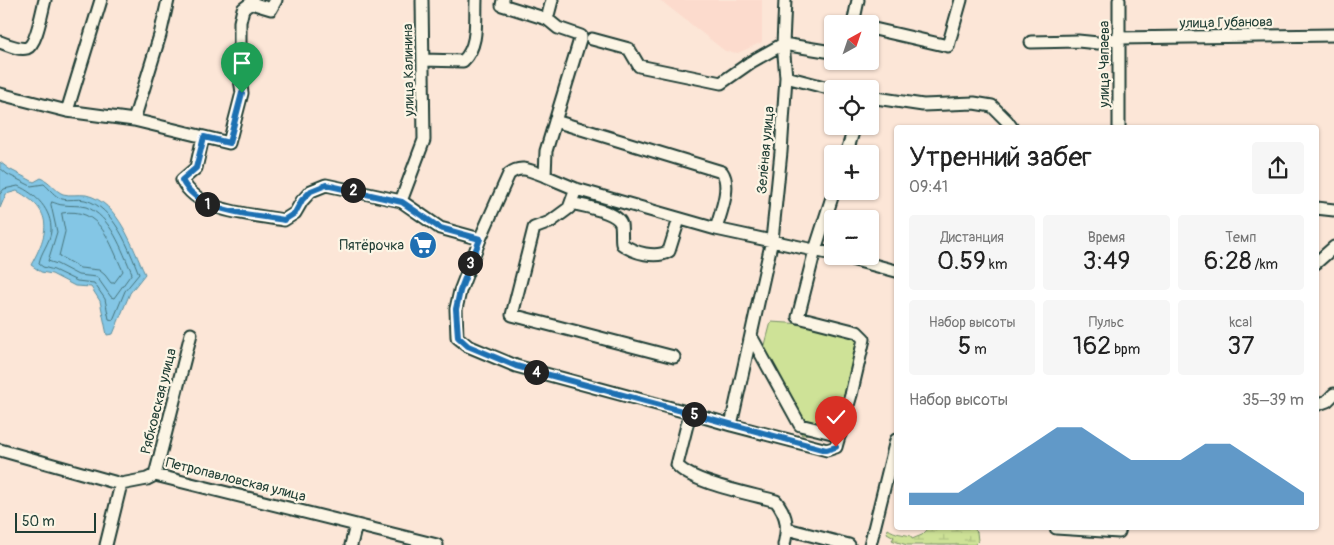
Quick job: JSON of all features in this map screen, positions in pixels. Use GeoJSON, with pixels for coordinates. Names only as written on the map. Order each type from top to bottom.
{"type":"FeatureCollection","features":[{"type":"Feature","properties":{"kind":"street"},"geometry":{"type":"LineString","coordinates":[[0,42],[18,48],[28,48],[34,42],[45,0]]}},
{"type":"Feature","properties":{"kind":"street"},"geometry":{"type":"LineString","coordinates":[[67,111],[101,0]]}},
{"type":"Feature","properties":{"kind":"street"},"geometry":{"type":"LineString","coordinates":[[134,120],[160,34],[168,0]]}},
{"type":"Feature","properties":{"kind":"street"},"geometry":{"type":"LineString","coordinates":[[0,94],[67,111],[134,120],[229,143],[242,93],[240,22],[243,10],[251,3],[272,9],[276,0]]}},
{"type":"Feature","properties":{"kind":"street","name":"улица Калинина"},"geometry":{"type":"LineString","coordinates":[[402,202],[424,140],[422,0]]}},
{"type":"Feature","properties":{"kind":"street"},"geometry":{"type":"LineString","coordinates":[[423,60],[463,61],[471,54],[474,39],[476,0]]}},
{"type":"Feature","properties":{"kind":"street"},"geometry":{"type":"LineString","coordinates":[[503,0],[502,5],[547,19],[558,28],[629,49],[639,66],[722,83],[751,62],[783,44],[824,51]]}},
{"type":"Feature","properties":{"kind":"street"},"geometry":{"type":"LineString","coordinates":[[547,19],[552,0]]}},
{"type":"Feature","properties":{"kind":"street","name":"Зелёная улица"},"geometry":{"type":"LineString","coordinates":[[731,425],[772,240],[786,76],[783,44],[785,0]]}},
{"type":"Feature","properties":{"kind":"street"},"geometry":{"type":"LineString","coordinates":[[855,15],[858,0]]}},
{"type":"Feature","properties":{"kind":"street"},"geometry":{"type":"LineString","coordinates":[[879,30],[948,46],[961,0]]}},
{"type":"Feature","properties":{"kind":"street","name":"улица Чапаева"},"geometry":{"type":"LineString","coordinates":[[1118,0],[1118,125]]}},
{"type":"Feature","properties":{"kind":"street","name":"улица Губанова"},"geometry":{"type":"LineString","coordinates":[[1031,42],[1078,41],[1098,43],[1118,38],[1334,36]]}},
{"type":"Feature","properties":{"kind":"street"},"geometry":{"type":"LineString","coordinates":[[545,176],[546,151],[555,121],[588,38]]}},
{"type":"Feature","properties":{"kind":"street"},"geometry":{"type":"LineString","coordinates":[[786,76],[824,87]]}},
{"type":"Feature","properties":{"kind":"street"},"geometry":{"type":"LineString","coordinates":[[879,98],[923,105],[974,103],[992,106],[1010,125]]}},
{"type":"Feature","properties":{"kind":"street"},"geometry":{"type":"LineString","coordinates":[[555,121],[722,172],[726,178],[726,188],[716,229]]}},
{"type":"Feature","properties":{"kind":"street"},"geometry":{"type":"LineString","coordinates":[[204,137],[196,168],[182,180],[184,185],[202,202],[218,208],[284,220],[295,213],[302,200],[311,191],[326,185],[402,202],[440,228],[480,239]]}},
{"type":"Feature","properties":{"kind":"street"},"geometry":{"type":"LineString","coordinates":[[824,252],[815,250],[772,240],[716,229],[576,189],[525,168],[515,169],[509,174],[480,239],[460,291],[456,309],[458,337],[468,346],[516,366],[826,450],[836,447],[864,339],[857,332],[798,317],[815,250],[831,200]]}},
{"type":"Feature","properties":{"kind":"street"},"geometry":{"type":"LineString","coordinates":[[576,189],[569,208],[550,222],[534,228],[512,314],[674,357]]}},
{"type":"Feature","properties":{"kind":"street"},"geometry":{"type":"LineString","coordinates":[[571,203],[607,212],[615,217],[621,223],[622,244],[630,250],[652,255],[663,255],[669,252],[679,218]]}},
{"type":"Feature","properties":{"kind":"street"},"geometry":{"type":"LineString","coordinates":[[1319,208],[1334,210]]}},
{"type":"Feature","properties":{"kind":"street"},"geometry":{"type":"LineString","coordinates":[[1319,260],[1334,247]]}},
{"type":"Feature","properties":{"kind":"street"},"geometry":{"type":"LineString","coordinates":[[874,265],[894,270]]}},
{"type":"Feature","properties":{"kind":"street","name":"Рябковская улица"},"geometry":{"type":"LineString","coordinates":[[155,475],[191,334]]}},
{"type":"Feature","properties":{"kind":"street"},"geometry":{"type":"LineString","coordinates":[[751,336],[800,425],[840,435]]}},
{"type":"Feature","properties":{"kind":"street"},"geometry":{"type":"LineString","coordinates":[[1319,404],[1334,394]]}},
{"type":"Feature","properties":{"kind":"street"},"geometry":{"type":"LineString","coordinates":[[690,413],[677,465],[682,471],[694,478],[776,501],[783,510],[787,529],[784,545]]}},
{"type":"Feature","properties":{"kind":"street"},"geometry":{"type":"LineString","coordinates":[[870,545],[894,448]]}},
{"type":"Feature","properties":{"kind":"street","name":"Петропавловская улица"},"geometry":{"type":"LineString","coordinates":[[0,450],[121,484],[147,479],[155,475],[437,545]]}},
{"type":"Feature","properties":{"kind":"street"},"geometry":{"type":"LineString","coordinates":[[106,545],[121,484]]}},
{"type":"Feature","properties":{"kind":"street"},"geometry":{"type":"LineString","coordinates":[[351,545],[356,525]]}},
{"type":"Feature","properties":{"kind":"street"},"geometry":{"type":"LineString","coordinates":[[787,529],[849,545]]}},
{"type":"Feature","properties":{"kind":"street"},"geometry":{"type":"LineString","coordinates":[[1088,530],[1120,532],[1120,530]]}},
{"type":"Feature","properties":{"kind":"shaded area"},"geometry":{"type":"Polygon","coordinates":[[[660,0],[762,0],[762,42],[738,53],[725,51],[660,0]]]}},
{"type":"Feature","properties":{"kind":"green space"},"geometry":{"type":"Polygon","coordinates":[[[771,322],[804,324],[854,338],[858,342],[839,430],[802,435],[760,364],[771,322]]]}},
{"type":"Feature","properties":{"kind":"green space"},"geometry":{"type":"Polygon","coordinates":[[[888,529],[911,536],[912,539],[922,535],[927,530],[975,530],[978,541],[974,545],[907,545],[892,540],[894,537],[887,533],[888,529]]]}},
{"type":"Feature","properties":{"kind":"water"},"geometry":{"type":"Polygon","coordinates":[[[0,162],[34,182],[41,178],[44,179],[63,194],[86,195],[97,199],[116,216],[145,274],[130,293],[113,334],[107,335],[100,301],[91,287],[75,286],[52,274],[41,272],[31,265],[42,242],[45,223],[37,206],[17,191],[6,194],[0,208],[0,162]]]}},
{"type":"Feature","properties":{"kind":"place","name":"Пятёрочка"},"geometry":{"type":"Point","coordinates":[423,245]}},
{"type":"Feature","properties":{"kind":"route"},"geometry":{"type":"LineString","coordinates":[[242,93],[229,143],[204,137],[196,168],[182,180],[184,185],[202,202],[218,208],[284,220],[295,213],[302,200],[311,191],[326,185],[402,202],[440,228],[480,239],[460,291],[456,309],[458,337],[468,346],[516,366],[572,382],[826,450],[836,447]]}}]}
